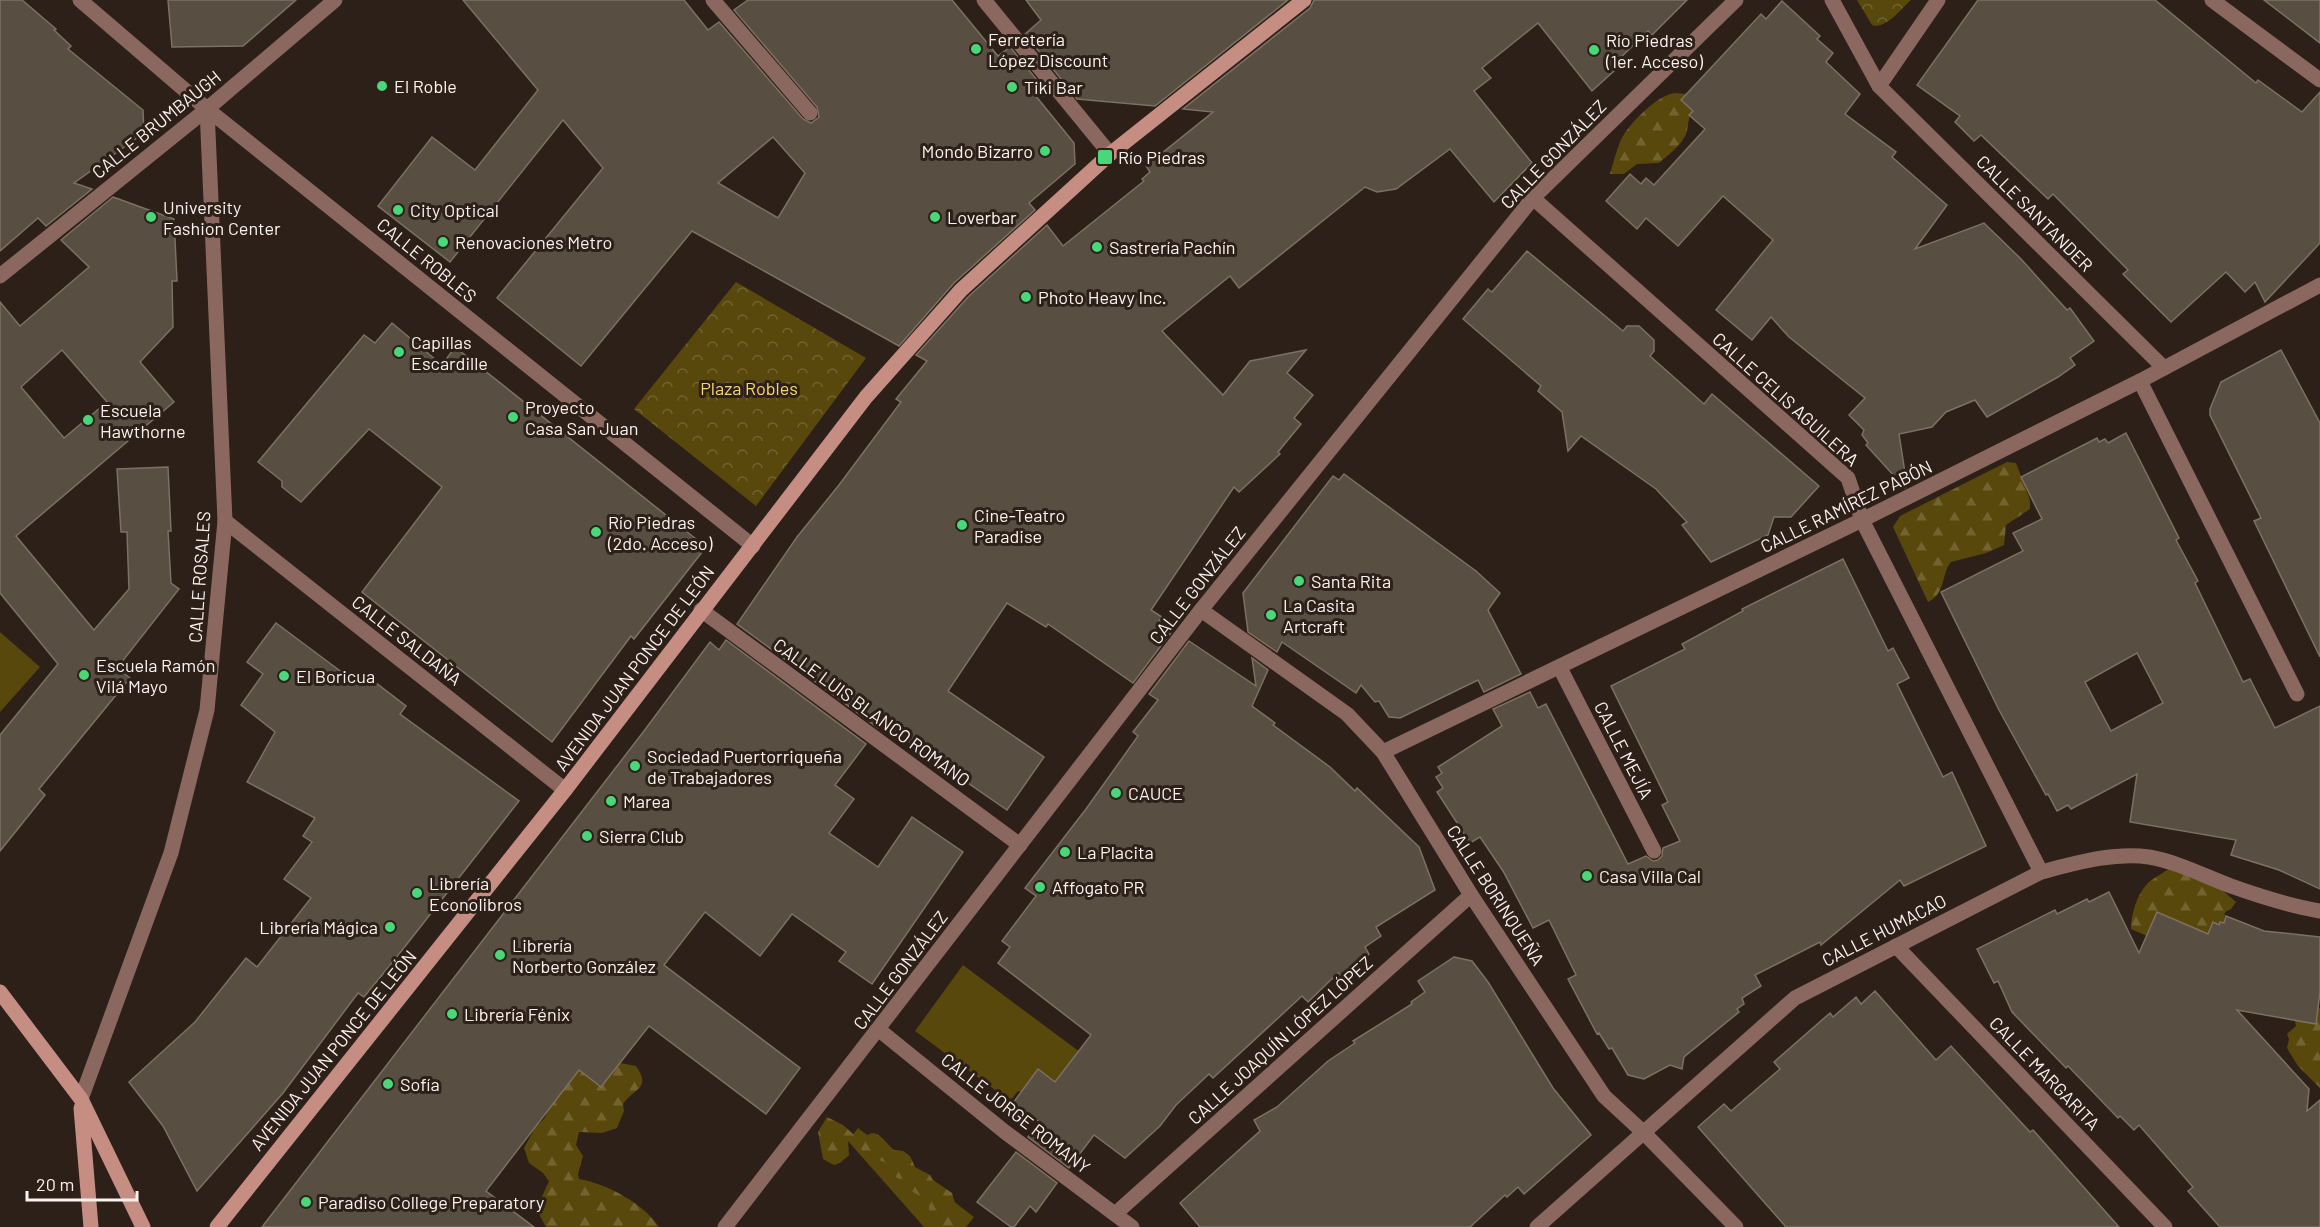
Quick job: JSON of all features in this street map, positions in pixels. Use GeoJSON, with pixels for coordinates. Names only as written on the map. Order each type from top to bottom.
{"type":"FeatureCollection","features":[{"type":"Feature","properties":{"kind":"street","name":"CALLE ROBLES"},"geometry":{"type":"LineString","coordinates":[[80,0],[207,109],[753,546]]}},
{"type":"Feature","properties":{"kind":"street","name":"CALLE BRUMBAUGH"},"geometry":{"type":"LineString","coordinates":[[0,276],[207,109],[335,0]]}},
{"type":"Feature","properties":{"kind":"street"},"geometry":{"type":"LineString","coordinates":[[713,0],[810,112]]}},
{"type":"Feature","properties":{"kind":"street"},"geometry":{"type":"LineString","coordinates":[[984,0],[1110,154]]}},
{"type":"Feature","properties":{"kind":"street","name":"AVENIDA JUAN PONCE DE LEÓN"},"geometry":{"type":"LineString","coordinates":[[217,1227],[565,790],[866,398],[961,290],[1110,154],[1304,0]]}},
{"type":"Feature","properties":{"kind":"street","name":"CALLE GONZÁLEZ"},"geometry":{"type":"LineString","coordinates":[[725,1227],[1201,610],[1533,198],[1736,0]]}},
{"type":"Feature","properties":{"kind":"street","name":"CALLE SANTANDER"},"geometry":{"type":"LineString","coordinates":[[1832,0],[1879,86],[2164,368]]}},
{"type":"Feature","properties":{"kind":"street"},"geometry":{"type":"LineString","coordinates":[[1879,86],[1938,0]]}},
{"type":"Feature","properties":{"kind":"street"},"geometry":{"type":"LineString","coordinates":[[2212,0],[2320,80]]}},
{"type":"Feature","properties":{"kind":"street","name":"CALLE ROSALES"},"geometry":{"type":"LineString","coordinates":[[81,1100],[171,853],[207,710],[225,521],[207,109]]}},
{"type":"Feature","properties":{"kind":"street","name":"CALLE CELIS AGUILERA"},"geometry":{"type":"LineString","coordinates":[[1533,198],[1848,478],[1862,520],[2041,872]]}},
{"type":"Feature","properties":{"kind":"street","name":"CALLE RAMÍREZ PABÓN"},"geometry":{"type":"LineString","coordinates":[[1383,752],[1862,520],[2140,381],[2320,285]]}},
{"type":"Feature","properties":{"kind":"street"},"geometry":{"type":"LineString","coordinates":[[2140,381],[2297,694]]}},
{"type":"Feature","properties":{"kind":"street","name":"CALLE SALDAÑA"},"geometry":{"type":"LineString","coordinates":[[225,521],[565,790]]}},
{"type":"Feature","properties":{"kind":"street","name":"CALLE LUIS BLANCO ROMANO"},"geometry":{"type":"LineString","coordinates":[[701,610],[1020,845]]}},
{"type":"Feature","properties":{"kind":"street","name":"CALLE BORINQUEÑA"},"geometry":{"type":"LineString","coordinates":[[1201,610],[1347,714],[1383,752],[1471,895],[1604,1095],[1736,1227]]}},
{"type":"Feature","properties":{"kind":"street","name":"CALLE MEJÍA"},"geometry":{"type":"LineString","coordinates":[[1560,668],[1654,851]]}},
{"type":"Feature","properties":{"kind":"street","name":"CALLE HUMACAO"},"geometry":{"type":"LineString","coordinates":[[1537,1227],[1795,998],[2041,872],[2083,861],[2123,855],[2149,857],[2178,864],[2232,886],[2320,911]]}},
{"type":"Feature","properties":{"kind":"street","name":"CALLE JOAQUÍN LÓPEZ LÓPEZ"},"geometry":{"type":"LineString","coordinates":[[1114,1214],[1471,895]]}},
{"type":"Feature","properties":{"kind":"street","name":"CALLE MARGARITA"},"geometry":{"type":"LineString","coordinates":[[1896,946],[2165,1227]]}},
{"type":"Feature","properties":{"kind":"street"},"geometry":{"type":"LineString","coordinates":[[0,992],[81,1100],[143,1227]]}},
{"type":"Feature","properties":{"kind":"street","name":"CALLE JORGE ROMANY"},"geometry":{"type":"LineString","coordinates":[[878,1029],[1005,1132],[1132,1227]]}},
{"type":"Feature","properties":{"kind":"street"},"geometry":{"type":"LineString","coordinates":[[81,1100],[91,1227]]}},
{"type":"Feature","properties":{"kind":"green space"},"geometry":{"type":"Polygon","coordinates":[[[1857,0],[1911,0],[1893,18],[1877,26],[1872,25],[1857,0]]]}},
{"type":"Feature","properties":{"kind":"green space"},"geometry":{"type":"Polygon","coordinates":[[[1675,93],[1687,94],[1681,100],[1693,111],[1681,142],[1659,163],[1637,164],[1624,174],[1610,174],[1620,142],[1629,127],[1660,99],[1675,93]]]}},
{"type":"Feature","properties":{"kind":"green space","name":"Plaza Robles"},"geometry":{"type":"Polygon","coordinates":[[[736,282],[866,358],[756,506],[634,409],[736,282]]]}},
{"type":"Feature","properties":{"kind":"green space"},"geometry":{"type":"Polygon","coordinates":[[[2007,462],[2016,463],[2030,500],[2030,509],[2006,525],[2004,545],[1986,553],[1951,562],[1941,589],[1928,602],[1893,527],[1900,516],[2007,462]]]}},
{"type":"Feature","properties":{"kind":"green space"},"geometry":{"type":"Polygon","coordinates":[[[0,632],[40,667],[0,712],[0,632]]]}},
{"type":"Feature","properties":{"kind":"green space"},"geometry":{"type":"Polygon","coordinates":[[[2171,867],[2221,889],[2236,902],[2231,909],[2225,912],[2224,923],[2220,922],[2219,925],[2213,922],[2208,934],[2119,969],[2186,925],[2157,912],[2147,936],[2131,929],[2135,905],[2143,888],[2171,867]]]}},
{"type":"Feature","properties":{"kind":"green space"},"geometry":{"type":"Polygon","coordinates":[[[963,965],[1092,1061],[1078,1080],[1064,1070],[1055,1082],[1038,1069],[1021,1092],[1018,1091],[1010,1101],[915,1031],[963,965]]]}},
{"type":"Feature","properties":{"kind":"green space"},"geometry":{"type":"Polygon","coordinates":[[[2312,1007],[2320,1008],[2320,1088],[2298,1066],[2287,1048],[2289,1039],[2287,1034],[2296,1026],[2294,1015],[2312,1007]]]}},
{"type":"Feature","properties":{"kind":"green space"},"geometry":{"type":"Polygon","coordinates":[[[615,1062],[636,1066],[642,1084],[623,1104],[624,1111],[617,1128],[602,1133],[579,1132],[576,1145],[583,1156],[578,1174],[579,1179],[601,1185],[624,1196],[644,1210],[659,1227],[546,1227],[539,1214],[542,1208],[540,1201],[549,1181],[543,1173],[529,1163],[524,1148],[536,1126],[544,1119],[548,1111],[540,1100],[542,1071],[615,1062]]]}},
{"type":"Feature","properties":{"kind":"green space"},"geometry":{"type":"Polygon","coordinates":[[[827,1117],[843,1125],[861,1141],[871,1134],[879,1135],[894,1150],[903,1151],[910,1156],[915,1167],[930,1175],[933,1180],[952,1193],[956,1206],[967,1217],[962,1227],[935,1227],[929,1220],[929,1203],[909,1189],[905,1178],[899,1179],[891,1174],[886,1163],[868,1157],[860,1147],[855,1147],[848,1141],[849,1155],[840,1163],[834,1165],[823,1159],[818,1132],[827,1117]]]}},
{"type":"Feature","properties":{"kind":"green space"},"geometry":{"type":"Polygon","coordinates":[[[858,1128],[974,1217],[966,1227],[924,1227],[848,1141],[858,1128]]]}},
{"type":"Feature","properties":{"kind":"building"},"geometry":{"type":"Polygon","coordinates":[[[0,0],[22,0],[56,29],[54,30],[71,46],[68,49],[143,110],[144,133],[74,183],[92,189],[46,226],[38,218],[0,251],[0,0]]]}},
{"type":"Feature","properties":{"kind":"building"},"geometry":{"type":"Polygon","coordinates":[[[168,0],[296,0],[243,46],[172,47],[168,0]]]}},
{"type":"Feature","properties":{"kind":"building"},"geometry":{"type":"Polygon","coordinates":[[[463,0],[684,0],[708,30],[719,22],[803,119],[811,123],[819,117],[817,107],[734,10],[748,0],[952,0],[998,56],[1010,47],[1050,96],[1035,95],[1074,143],[1075,164],[1029,203],[1035,210],[954,283],[899,346],[692,231],[581,366],[497,298],[603,168],[563,120],[450,262],[378,206],[432,137],[475,170],[538,90],[463,0]],[[773,137],[718,183],[778,218],[805,173],[773,137]]]}},
{"type":"Feature","properties":{"kind":"building"},"geometry":{"type":"Polygon","coordinates":[[[1026,0],[1288,0],[1155,106],[1077,99],[1025,34],[1041,20],[1026,0]]]}},
{"type":"Feature","properties":{"kind":"building"},"geometry":{"type":"Polygon","coordinates":[[[1314,0],[1687,0],[1652,35],[1648,31],[1613,65],[1614,71],[1592,91],[1538,23],[1482,68],[1491,78],[1474,91],[1532,163],[1494,202],[1450,149],[1396,189],[1377,192],[1365,187],[1239,288],[1230,276],[1162,331],[1223,395],[1250,361],[1306,350],[1287,373],[1313,395],[1294,418],[1301,424],[1278,452],[1280,454],[1239,492],[1234,487],[1151,610],[1162,617],[1159,621],[1173,630],[1133,683],[1048,624],[1046,627],[1007,603],[948,691],[1044,757],[1007,810],[881,723],[878,728],[737,624],[797,537],[901,402],[896,399],[927,361],[916,355],[968,297],[1047,225],[1063,246],[1144,181],[1142,179],[1150,172],[1146,166],[1213,112],[1183,109],[1310,8],[1314,0]]]}},
{"type":"Feature","properties":{"kind":"building"},"geometry":{"type":"Polygon","coordinates":[[[1978,0],[2155,0],[2256,83],[2258,80],[2302,112],[2320,92],[2320,243],[2265,302],[2255,282],[2245,292],[2226,272],[2171,322],[2123,274],[2128,270],[2053,194],[2048,199],[1981,135],[1974,141],[1955,122],[1960,116],[1917,85],[1978,0]]]}},
{"type":"Feature","properties":{"kind":"building"},"geometry":{"type":"Polygon","coordinates":[[[2264,0],[2320,0],[2320,43],[2264,0]]]}},
{"type":"Feature","properties":{"kind":"building"},"geometry":{"type":"Polygon","coordinates":[[[1782,1],[1820,36],[1817,39],[1833,53],[1826,62],[1860,94],[1845,114],[1896,152],[1892,157],[1947,205],[1915,249],[1984,223],[2020,258],[2067,310],[2070,308],[2094,341],[2070,358],[2075,365],[1987,417],[1975,400],[1946,412],[1932,427],[1899,434],[1907,486],[1905,488],[1866,445],[1868,443],[1862,435],[1864,430],[1849,415],[1865,398],[1789,337],[1771,317],[1752,340],[1716,310],[1773,240],[1723,196],[1678,246],[1646,218],[1637,229],[1606,201],[1630,174],[1641,184],[1646,178],[1654,185],[1705,129],[1689,115],[1693,111],[1681,100],[1761,14],[1766,19],[1782,1]]]}},
{"type":"Feature","properties":{"kind":"building"},"geometry":{"type":"Polygon","coordinates":[[[113,197],[174,219],[177,281],[172,281],[173,327],[140,362],[174,402],[16,536],[94,630],[129,589],[127,532],[121,532],[117,469],[168,467],[171,583],[179,589],[117,668],[130,678],[39,789],[45,795],[0,851],[0,735],[58,664],[0,593],[0,302],[20,326],[89,267],[61,240],[113,197]],[[62,350],[21,387],[64,438],[107,402],[62,350]]]}},
{"type":"Feature","properties":{"kind":"building"},"geometry":{"type":"Polygon","coordinates":[[[1527,251],[1623,331],[1627,326],[1639,326],[1654,340],[1654,351],[1650,356],[1704,404],[1712,394],[1819,486],[1791,517],[1774,517],[1768,535],[1711,562],[1682,525],[1687,522],[1656,489],[1581,436],[1568,451],[1562,412],[1538,391],[1541,386],[1463,319],[1488,289],[1492,292],[1527,251]]]}},
{"type":"Feature","properties":{"kind":"building"},"geometry":{"type":"Polygon","coordinates":[[[392,323],[442,365],[455,347],[706,547],[634,639],[631,636],[552,742],[362,592],[442,487],[369,429],[301,502],[282,487],[282,481],[258,462],[364,335],[375,343],[392,323]]]}},
{"type":"Feature","properties":{"kind":"building"},"geometry":{"type":"Polygon","coordinates":[[[2281,350],[2320,423],[2320,657],[2254,521],[2261,518],[2210,415],[2210,409],[2221,382],[2281,350]]]}},
{"type":"Feature","properties":{"kind":"building"},"geometry":{"type":"Polygon","coordinates":[[[2126,433],[2179,538],[2176,540],[2198,581],[2195,583],[2243,682],[2250,679],[2275,728],[2320,706],[2320,889],[2279,870],[2231,855],[2236,840],[2130,822],[2137,774],[2071,809],[2068,805],[2057,811],[1999,710],[1941,592],[2023,551],[2013,533],[2042,519],[2021,477],[2097,438],[2099,442],[2105,439],[2108,443],[2126,433]],[[2137,653],[2085,682],[2111,731],[2163,703],[2137,653]]]}},
{"type":"Feature","properties":{"kind":"building","name":"Santa Rita"},"geometry":{"type":"Polygon","coordinates":[[[1344,474],[1476,571],[1500,593],[1488,610],[1521,674],[1484,692],[1478,680],[1400,718],[1389,717],[1379,701],[1375,702],[1361,685],[1356,693],[1282,642],[1277,652],[1248,632],[1243,593],[1333,476],[1339,480],[1344,474]]]}},
{"type":"Feature","properties":{"kind":"building"},"geometry":{"type":"Polygon","coordinates":[[[1843,559],[1888,651],[1893,648],[1909,678],[1897,684],[1943,777],[1952,772],[1986,846],[1904,886],[1900,880],[1821,945],[1820,942],[1755,975],[1761,986],[1742,998],[1744,1004],[1737,1009],[1739,1012],[1684,1057],[1682,1069],[1670,1065],[1644,1079],[1628,1075],[1612,1048],[1609,1049],[1599,1033],[1597,1034],[1568,979],[1576,975],[1549,920],[1533,928],[1503,871],[1480,837],[1470,843],[1437,792],[1443,788],[1436,777],[1442,773],[1438,767],[1502,726],[1493,709],[1530,692],[1538,708],[1546,704],[1628,864],[1646,856],[1653,861],[1658,860],[1662,856],[1663,848],[1680,841],[1662,805],[1668,802],[1611,686],[1685,649],[1682,644],[1743,611],[1742,609],[1843,559]]]}},
{"type":"Feature","properties":{"kind":"building"},"geometry":{"type":"Polygon","coordinates":[[[276,623],[355,682],[363,673],[406,706],[400,714],[519,801],[364,997],[358,993],[283,1093],[197,1191],[163,1126],[129,1082],[195,1022],[246,958],[257,967],[311,898],[284,879],[312,842],[303,836],[315,818],[247,782],[275,732],[241,705],[263,674],[247,662],[276,623]]]}},
{"type":"Feature","properties":{"kind":"building"},"geometry":{"type":"Polygon","coordinates":[[[726,640],[866,744],[835,785],[854,799],[829,833],[878,867],[912,817],[963,852],[872,984],[839,961],[846,952],[792,914],[760,956],[705,912],[664,965],[800,1068],[766,1114],[649,1026],[601,1087],[579,1070],[486,1191],[534,1227],[262,1227],[710,642],[719,650],[726,640]]]}},
{"type":"Feature","properties":{"kind":"building"},"geometry":{"type":"Polygon","coordinates":[[[1189,641],[1256,686],[1252,658],[1268,670],[1252,706],[1275,723],[1273,725],[1330,767],[1355,791],[1357,788],[1419,847],[1435,890],[1376,927],[1381,936],[1365,947],[1369,954],[1344,979],[1338,973],[1308,1002],[1302,996],[1213,1078],[1209,1074],[1176,1105],[1160,1126],[1125,1158],[1094,1135],[1069,1168],[1028,1137],[1039,1122],[1013,1103],[1038,1069],[1055,1082],[1091,1035],[998,963],[1010,947],[1002,941],[1036,896],[1025,888],[1086,809],[1138,736],[1133,732],[1158,700],[1149,694],[1189,641]]]}},
{"type":"Feature","properties":{"kind":"building"},"geometry":{"type":"Polygon","coordinates":[[[2109,892],[2139,953],[2157,912],[2208,934],[2213,922],[2219,925],[2220,922],[2224,923],[2226,916],[2264,931],[2320,937],[2320,992],[2316,1024],[2237,1010],[2309,1089],[2307,1111],[2320,1100],[2320,1227],[2220,1227],[2188,1191],[2193,1187],[2139,1125],[2134,1130],[2120,1116],[2118,1118],[2012,1012],[1998,981],[1994,983],[1977,949],[2055,910],[2057,914],[2087,899],[2089,902],[2109,892]]]}},
{"type":"Feature","properties":{"kind":"building"},"geometry":{"type":"Polygon","coordinates":[[[1454,957],[1472,961],[1488,982],[1553,1088],[1591,1135],[1524,1194],[1518,1187],[1507,1197],[1505,1195],[1470,1227],[1200,1227],[1180,1203],[1260,1131],[1254,1120],[1277,1107],[1328,1061],[1355,1043],[1353,1041],[1412,1004],[1411,1002],[1425,992],[1418,981],[1454,957]]]}},
{"type":"Feature","properties":{"kind":"building"},"geometry":{"type":"Polygon","coordinates":[[[1875,991],[1936,1060],[1951,1046],[2030,1132],[2033,1130],[2119,1227],[1786,1227],[1698,1127],[1724,1104],[1731,1111],[1780,1069],[1774,1062],[1830,1013],[1833,1017],[1856,997],[1861,1004],[1875,991]]]}},
{"type":"Feature","properties":{"kind":"building"},"geometry":{"type":"Polygon","coordinates":[[[1016,1152],[1057,1183],[1036,1212],[1030,1206],[1014,1227],[1011,1227],[977,1202],[1016,1152]]]}},
{"type":"Feature","properties":{"kind":"place","name":"Ferretería López Discount"},"geometry":{"type":"Point","coordinates":[976,49]}},
{"type":"Feature","properties":{"kind":"place","name":"Río Piedras (1er. Acceso)"},"geometry":{"type":"Point","coordinates":[1594,50]}},
{"type":"Feature","properties":{"kind":"place","name":"El Roble"},"geometry":{"type":"Point","coordinates":[382,86]}},
{"type":"Feature","properties":{"kind":"place","name":"Tiki Bar"},"geometry":{"type":"Point","coordinates":[1012,87]}},
{"type":"Feature","properties":{"kind":"place","name":"Mondo Bizarro"},"geometry":{"type":"Point","coordinates":[1045,151]}},
{"type":"Feature","properties":{"kind":"place","name":"Río Piedras"},"geometry":{"type":"Point","coordinates":[1105,157]}},
{"type":"Feature","properties":{"kind":"place","name":"City Optical"},"geometry":{"type":"Point","coordinates":[398,210]}},
{"type":"Feature","properties":{"kind":"place","name":"University Fashion Center"},"geometry":{"type":"Point","coordinates":[151,217]}},
{"type":"Feature","properties":{"kind":"place","name":"Loverbar"},"geometry":{"type":"Point","coordinates":[935,217]}},
{"type":"Feature","properties":{"kind":"place","name":"Renovaciones Metro"},"geometry":{"type":"Point","coordinates":[443,242]}},
{"type":"Feature","properties":{"kind":"place","name":"Sastrería Pachín"},"geometry":{"type":"Point","coordinates":[1097,247]}},
{"type":"Feature","properties":{"kind":"place","name":"Photo Heavy Inc."},"geometry":{"type":"Point","coordinates":[1026,297]}},
{"type":"Feature","properties":{"kind":"place","name":"Capillas Escardille"},"geometry":{"type":"Point","coordinates":[399,352]}},
{"type":"Feature","properties":{"kind":"place","name":"Proyecto Casa San Juan"},"geometry":{"type":"Point","coordinates":[513,417]}},
{"type":"Feature","properties":{"kind":"place","name":"Escuela Hawthorne"},"geometry":{"type":"Point","coordinates":[88,420]}},
{"type":"Feature","properties":{"kind":"place","name":"Cine-Teatro Paradise"},"geometry":{"type":"Point","coordinates":[962,525]}},
{"type":"Feature","properties":{"kind":"place","name":"Río Piedras (2do. Acceso)"},"geometry":{"type":"Point","coordinates":[596,532]}},
{"type":"Feature","properties":{"kind":"place","name":"Santa Rita"},"geometry":{"type":"Point","coordinates":[1299,581]}},
{"type":"Feature","properties":{"kind":"place","name":"La Casita Artcraft"},"geometry":{"type":"Point","coordinates":[1271,615]}},
{"type":"Feature","properties":{"kind":"place","name":"Escuela Ramón Vilá Mayo"},"geometry":{"type":"Point","coordinates":[84,675]}},
{"type":"Feature","properties":{"kind":"place","name":"El Boricua"},"geometry":{"type":"Point","coordinates":[284,676]}},
{"type":"Feature","properties":{"kind":"place","name":"Sociedad Puertorriqueña de Trabajadores"},"geometry":{"type":"Point","coordinates":[635,766]}},
{"type":"Feature","properties":{"kind":"place","name":"CAUCE"},"geometry":{"type":"Point","coordinates":[1116,793]}},
{"type":"Feature","properties":{"kind":"place","name":"Marea"},"geometry":{"type":"Point","coordinates":[611,801]}},
{"type":"Feature","properties":{"kind":"place","name":"Sierra Club"},"geometry":{"type":"Point","coordinates":[587,836]}},
{"type":"Feature","properties":{"kind":"place","name":"La Placita"},"geometry":{"type":"Point","coordinates":[1065,852]}},
{"type":"Feature","properties":{"kind":"place","name":"Casa Villa Cal"},"geometry":{"type":"Point","coordinates":[1587,876]}},
{"type":"Feature","properties":{"kind":"place","name":"Affogato PR"},"geometry":{"type":"Point","coordinates":[1040,887]}},
{"type":"Feature","properties":{"kind":"place","name":"Librería Econolibros"},"geometry":{"type":"Point","coordinates":[417,893]}},
{"type":"Feature","properties":{"kind":"place","name":"Librería Mágica"},"geometry":{"type":"Point","coordinates":[390,927]}},
{"type":"Feature","properties":{"kind":"place","name":"Librería Norberto González"},"geometry":{"type":"Point","coordinates":[500,955]}},
{"type":"Feature","properties":{"kind":"place","name":"Librería Fénix"},"geometry":{"type":"Point","coordinates":[452,1014]}},
{"type":"Feature","properties":{"kind":"place","name":"Sofía"},"geometry":{"type":"Point","coordinates":[388,1084]}},
{"type":"Feature","properties":{"kind":"place","name":"Paradiso College Preparatory"},"geometry":{"type":"Point","coordinates":[306,1202]}}]}
